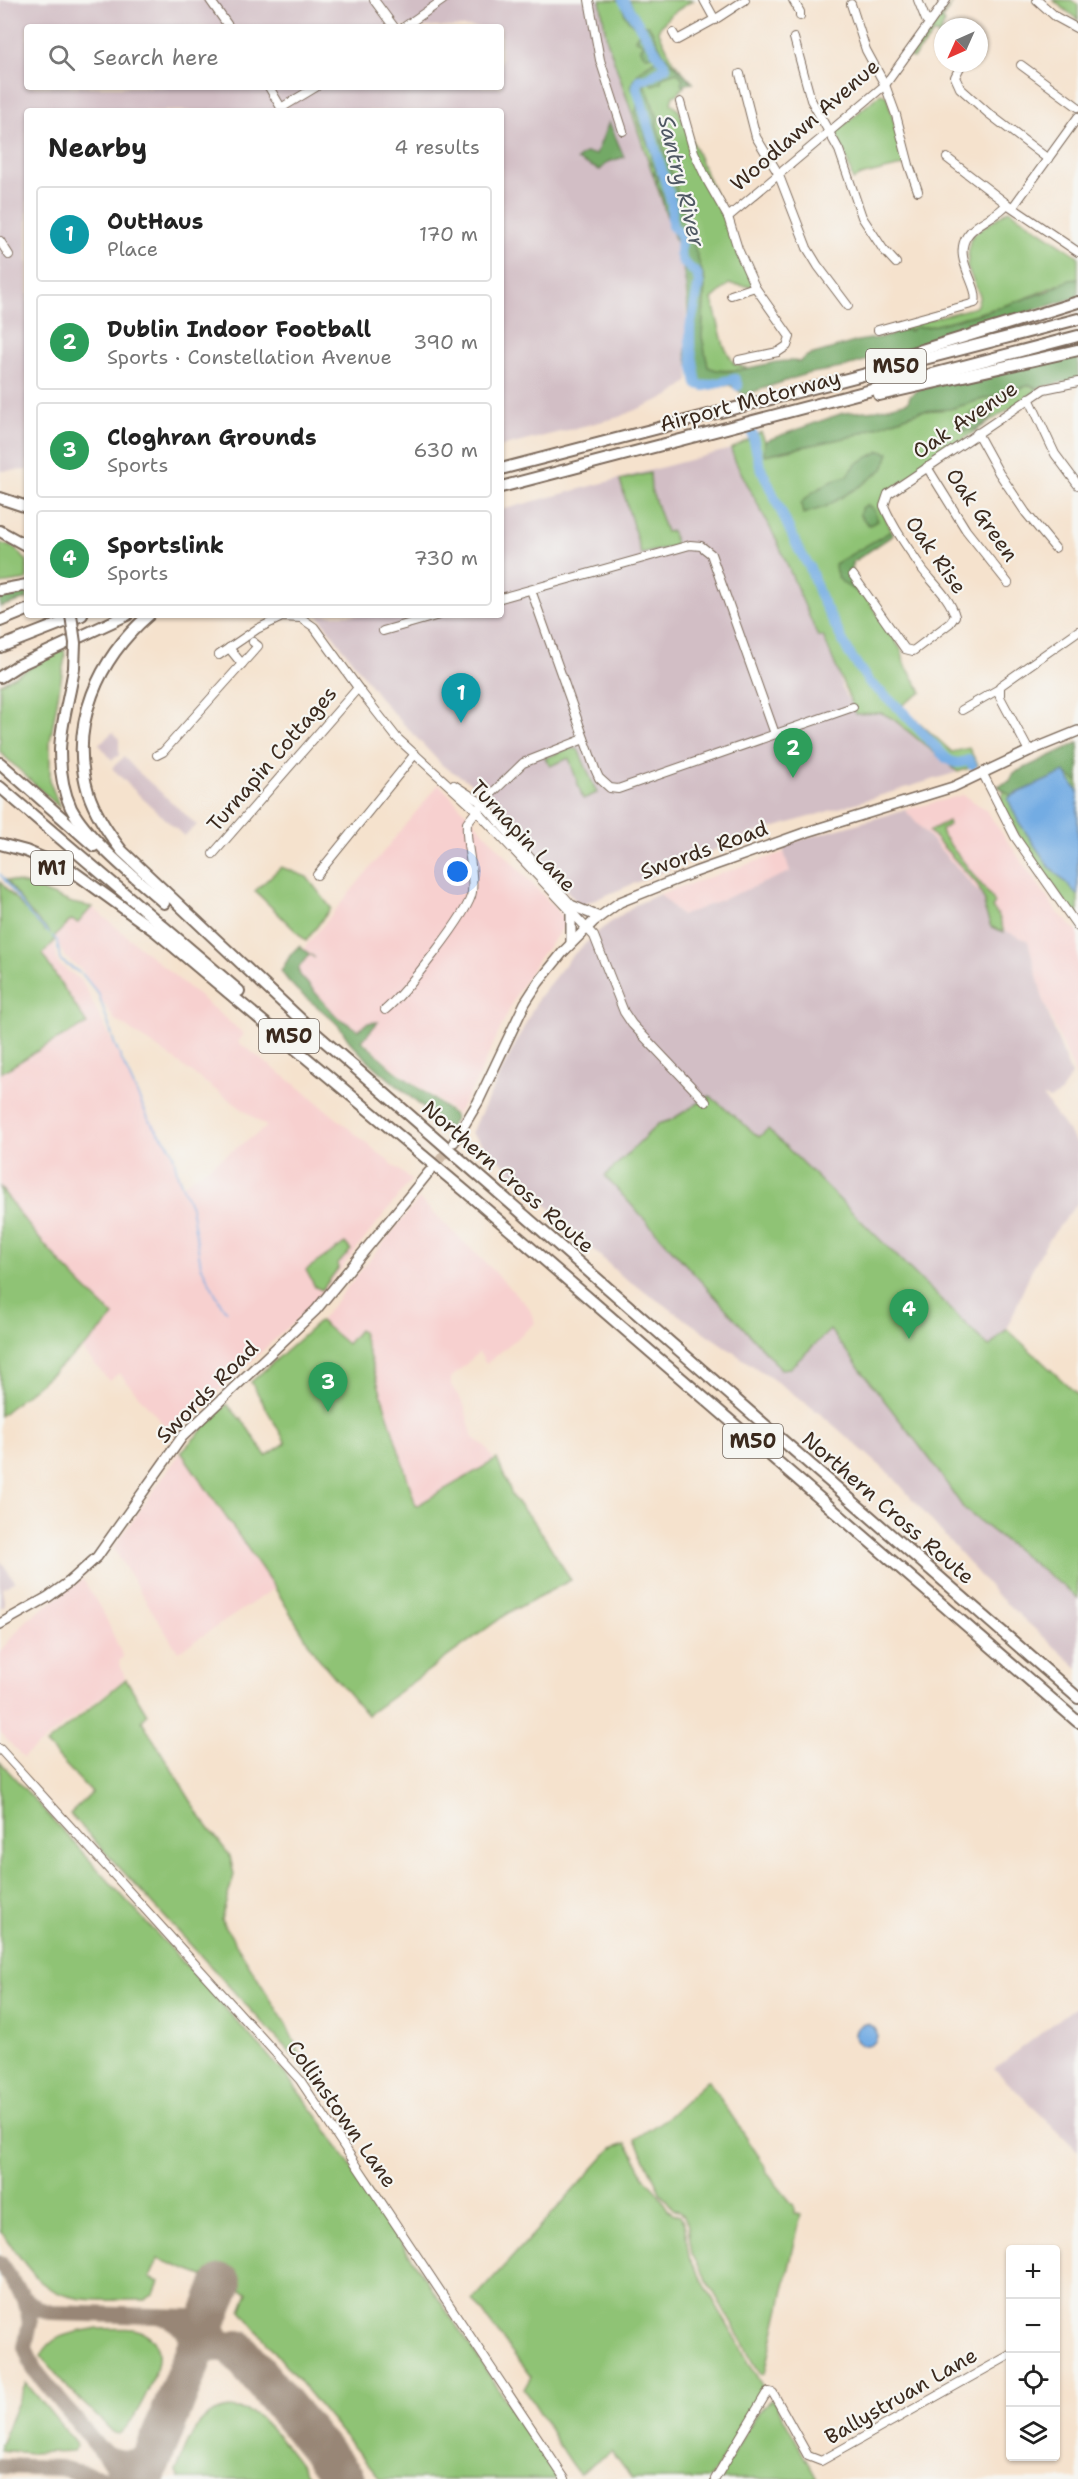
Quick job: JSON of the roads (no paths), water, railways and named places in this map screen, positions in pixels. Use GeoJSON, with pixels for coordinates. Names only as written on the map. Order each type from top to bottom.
{"type":"FeatureCollection","features":[{"type":"Feature","properties":{"kind":"highway"},"geometry":{"type":"LineString","coordinates":[[863,375],[882,363],[1078,302]]}},
{"type":"Feature","properties":{"kind":"highway","name":"Airport Motorway"},"geometry":{"type":"LineString","coordinates":[[504,468],[1078,319]]}},
{"type":"Feature","properties":{"kind":"highway","name":"Airport Motorway"},"geometry":{"type":"LineString","coordinates":[[504,486],[1078,336]]}},
{"type":"Feature","properties":{"kind":"highway"},"geometry":{"type":"LineString","coordinates":[[861,392],[875,396],[1078,350]]}},
{"type":"Feature","properties":{"kind":"highway"},"geometry":{"type":"LineString","coordinates":[[0,498],[24,506]]}},
{"type":"Feature","properties":{"kind":"highway"},"geometry":{"type":"LineString","coordinates":[[0,531],[24,544]]}},
{"type":"Feature","properties":{"kind":"highway"},"geometry":{"type":"LineString","coordinates":[[0,590],[24,586]]}},
{"type":"Feature","properties":{"kind":"highway"},"geometry":{"type":"LineString","coordinates":[[0,621],[24,611]]}},
{"type":"Feature","properties":{"kind":"highway"},"geometry":{"type":"LineString","coordinates":[[71,618],[75,643],[74,668],[64,713],[60,750],[60,768],[70,807],[96,840],[142,883]]}},
{"type":"Feature","properties":{"kind":"highway"},"geometry":{"type":"LineString","coordinates":[[0,647],[73,618]]}},
{"type":"Feature","properties":{"kind":"highway"},"geometry":{"type":"LineString","coordinates":[[0,677],[17,666],[121,618]]}},
{"type":"Feature","properties":{"kind":"highway","name":"Northern Cross Route"},"geometry":{"type":"LineString","coordinates":[[146,618],[128,634],[111,655],[89,700],[83,740],[83,763],[92,801],[105,828],[139,869],[313,1031],[1078,1698]]}},
{"type":"Feature","properties":{"kind":"highway","name":"M50"},"geometry":{"type":"LineString","coordinates":[[0,763],[94,846],[142,883],[313,1031]]}},
{"type":"Feature","properties":{"kind":"highway","name":"M50"},"geometry":{"type":"LineString","coordinates":[[0,787],[210,966],[428,1159]]}},
{"type":"Feature","properties":{"kind":"highway","name":"M50"},"geometry":{"type":"LineString","coordinates":[[0,844],[26,851],[83,877],[218,982],[428,1159]]}},
{"type":"Feature","properties":{"kind":"highway","name":"M1"},"geometry":{"type":"LineString","coordinates":[[0,851],[57,870],[101,891]]}},
{"type":"Feature","properties":{"kind":"highway","name":"Northern Cross Route"},"geometry":{"type":"LineString","coordinates":[[428,1159],[1078,1722]]}},
{"type":"Feature","properties":{"kind":"main road","name":"Swords Road"},"geometry":{"type":"LineString","coordinates":[[454,1142],[478,1102],[525,1003],[549,968],[599,916],[635,895],[807,832],[953,786],[1078,731]]}},
{"type":"Feature","properties":{"kind":"main road"},"geometry":{"type":"LineString","coordinates":[[572,943],[575,913],[599,916]]}},
{"type":"Feature","properties":{"kind":"main road","name":"Swords Road"},"geometry":{"type":"LineString","coordinates":[[0,1624],[48,1597],[97,1557],[182,1437],[324,1302],[429,1173]]}},
{"type":"Feature","properties":{"kind":"street"},"geometry":{"type":"LineString","coordinates":[[210,0],[228,24]]}},
{"type":"Feature","properties":{"kind":"street"},"geometry":{"type":"LineString","coordinates":[[374,0],[392,24]]}},
{"type":"Feature","properties":{"kind":"street"},"geometry":{"type":"LineString","coordinates":[[408,24],[443,0]]}},
{"type":"Feature","properties":{"kind":"street"},"geometry":{"type":"LineString","coordinates":[[588,0],[600,60],[623,131]]}},
{"type":"Feature","properties":{"kind":"street"},"geometry":{"type":"LineString","coordinates":[[704,0],[716,20]]}},
{"type":"Feature","properties":{"kind":"street"},"geometry":{"type":"LineString","coordinates":[[673,33],[676,40],[716,20],[745,0]]}},
{"type":"Feature","properties":{"kind":"street"},"geometry":{"type":"LineString","coordinates":[[793,0],[800,16]]}},
{"type":"Feature","properties":{"kind":"street"},"geometry":{"type":"LineString","coordinates":[[918,0],[926,20],[930,22]]}},
{"type":"Feature","properties":{"kind":"street","name":"Woodlawn Avenue"},"geometry":{"type":"LineString","coordinates":[[728,217],[885,85],[946,0]]}},
{"type":"Feature","properties":{"kind":"street"},"geometry":{"type":"LineString","coordinates":[[1037,0],[1056,17],[1078,29]]}},
{"type":"Feature","properties":{"kind":"street"},"geometry":{"type":"LineString","coordinates":[[851,4],[866,50],[885,85],[896,115],[918,191]]}},
{"type":"Feature","properties":{"kind":"street"},"geometry":{"type":"LineString","coordinates":[[794,38],[811,100],[839,150],[862,217],[883,249],[896,263]]}},
{"type":"Feature","properties":{"kind":"street"},"geometry":{"type":"LineString","coordinates":[[1020,65],[1078,107]]}},
{"type":"Feature","properties":{"kind":"street"},"geometry":{"type":"LineString","coordinates":[[958,72],[955,77],[960,88],[979,103],[988,114],[1048,159]]}},
{"type":"Feature","properties":{"kind":"street"},"geometry":{"type":"LineString","coordinates":[[740,74],[756,137],[778,173],[807,248],[818,267],[848,306]]}},
{"type":"Feature","properties":{"kind":"street"},"geometry":{"type":"LineString","coordinates":[[271,90],[281,108]]}},
{"type":"Feature","properties":{"kind":"street"},"geometry":{"type":"LineString","coordinates":[[285,108],[312,90]]}},
{"type":"Feature","properties":{"kind":"street"},"geometry":{"type":"LineString","coordinates":[[680,102],[694,152],[708,183],[728,217],[738,249],[755,287],[790,338],[788,346],[778,352],[739,360]]}},
{"type":"Feature","properties":{"kind":"street"},"geometry":{"type":"LineString","coordinates":[[885,330],[975,303],[977,297],[963,261],[965,241],[974,229],[1010,206],[1078,117]]}},
{"type":"Feature","properties":{"kind":"street"},"geometry":{"type":"LineString","coordinates":[[950,164],[1078,252]]}},
{"type":"Feature","properties":{"kind":"street"},"geometry":{"type":"LineString","coordinates":[[0,241],[9,255]]}},
{"type":"Feature","properties":{"kind":"street"},"geometry":{"type":"LineString","coordinates":[[730,295],[755,287]]}},
{"type":"Feature","properties":{"kind":"street","name":"Oak Avenue"},"geometry":{"type":"LineString","coordinates":[[884,506],[888,494],[1029,398],[1044,389],[1078,382]]}},
{"type":"Feature","properties":{"kind":"street"},"geometry":{"type":"LineString","coordinates":[[1029,398],[1055,454],[1078,485]]}},
{"type":"Feature","properties":{"kind":"street"},"geometry":{"type":"LineString","coordinates":[[977,433],[1020,505],[1055,548]]}},
{"type":"Feature","properties":{"kind":"street","name":"Oak Green"},"geometry":{"type":"LineString","coordinates":[[927,467],[966,530],[1008,582]]}},
{"type":"Feature","properties":{"kind":"street","name":"Oak Rise"},"geometry":{"type":"LineString","coordinates":[[853,574],[905,649],[913,651],[950,623],[955,616],[953,607],[903,541],[884,506]]}},
{"type":"Feature","properties":{"kind":"street"},"geometry":{"type":"LineString","coordinates":[[504,597],[690,545],[701,546],[711,554],[775,734]]}},
{"type":"Feature","properties":{"kind":"street"},"geometry":{"type":"LineString","coordinates":[[531,590],[599,778],[610,788],[618,789],[853,707]]}},
{"type":"Feature","properties":{"kind":"street","name":"Turnapin Lane"},"geometry":{"type":"LineString","coordinates":[[219,655],[271,621],[284,618]]}},
{"type":"Feature","properties":{"kind":"street","name":"Turnapin Lane"},"geometry":{"type":"LineString","coordinates":[[301,618],[321,635],[397,738],[477,810],[575,913]]}},
{"type":"Feature","properties":{"kind":"street"},"geometry":{"type":"LineString","coordinates":[[383,631],[428,618]]}},
{"type":"Feature","properties":{"kind":"street"},"geometry":{"type":"LineString","coordinates":[[962,710],[999,689],[1004,682],[1078,631]]}},
{"type":"Feature","properties":{"kind":"street"},"geometry":{"type":"LineString","coordinates":[[157,755],[163,752],[258,646],[254,642]]}},
{"type":"Feature","properties":{"kind":"street"},"geometry":{"type":"LineString","coordinates":[[229,648],[242,664]]}},
{"type":"Feature","properties":{"kind":"street","name":"Turnapin Cottages"},"geometry":{"type":"LineString","coordinates":[[213,854],[358,688]]}},
{"type":"Feature","properties":{"kind":"street"},"geometry":{"type":"LineString","coordinates":[[999,689],[1000,697],[1029,751]]}},
{"type":"Feature","properties":{"kind":"street"},"geometry":{"type":"LineString","coordinates":[[386,1010],[428,959],[470,901],[472,881],[467,826],[482,803],[523,763],[584,739]]}},
{"type":"Feature","properties":{"kind":"street"},"geometry":{"type":"LineString","coordinates":[[317,875],[415,754]]}},
{"type":"Feature","properties":{"kind":"street"},"geometry":{"type":"LineString","coordinates":[[983,774],[1015,837],[1078,927]]}},
{"type":"Feature","properties":{"kind":"street","name":"Turnapin Lane"},"geometry":{"type":"LineString","coordinates":[[441,776],[482,803],[587,927],[599,944],[610,979],[632,1024],[646,1042],[706,1102]]}},
{"type":"Feature","properties":{"kind":"street","name":"Collinstown Lane"},"geometry":{"type":"LineString","coordinates":[[0,1749],[300,2080],[566,2479]]}},
{"type":"Feature","properties":{"kind":"street","name":"Ballystruan Lane"},"geometry":{"type":"LineString","coordinates":[[715,2479],[769,2391],[808,2456],[821,2461],[1006,2358]]}},
{"type":"Feature","properties":{"kind":"water"},"geometry":{"type":"Polygon","coordinates":[[[1065,772],[1078,792],[1078,895],[1048,865],[1018,821],[1008,799],[1065,772]]]}},
{"type":"Feature","properties":{"kind":"water"},"geometry":{"type":"Polygon","coordinates":[[[866,2024],[874,2027],[877,2035],[874,2043],[866,2046],[858,2043],[855,2035],[858,2027],[866,2024]]]}},
{"type":"Feature","properties":{"kind":"waterway","name":"Santry River"},"geometry":{"type":"LineString","coordinates":[[623,0],[666,67],[648,78],[639,80],[637,88],[672,204],[672,226],[681,234],[680,254],[683,262],[697,274],[699,283],[690,328],[690,345],[697,384],[704,386],[735,379],[738,386]]}},
{"type":"Feature","properties":{"kind":"waterway","name":"Santry River"},"geometry":{"type":"LineString","coordinates":[[752,433],[760,466],[849,653],[869,682],[902,711],[946,758],[957,763],[969,760],[972,765]]}},
{"type":"Feature","properties":{"kind":"waterway"},"geometry":{"type":"LineString","coordinates":[[0,874],[30,915],[49,933]]}},
{"type":"Feature","properties":{"kind":"waterway"},"geometry":{"type":"LineString","coordinates":[[52,936],[57,940],[60,960],[83,975],[99,995],[115,1045],[149,1120],[172,1149],[178,1176],[191,1207],[201,1266],[222,1306],[227,1311]]}},
{"type":"Feature","properties":{"kind":"tunnel"},"geometry":{"type":"LineString","coordinates":[[431,1171],[452,1144]]}},
{"type":"Feature","properties":{"kind":"place","name":"OutHaus"},"geometry":{"type":"Point","coordinates":[461,723]}},
{"type":"Feature","properties":{"kind":"place","name":"Dublin Indoor Football"},"geometry":{"type":"Point","coordinates":[793,778]}},
{"type":"Feature","properties":{"kind":"place","name":"Sportslink"},"geometry":{"type":"Point","coordinates":[909,1339]}},
{"type":"Feature","properties":{"kind":"place","name":"Cloghran Grounds"},"geometry":{"type":"Point","coordinates":[328,1412]}}]}
